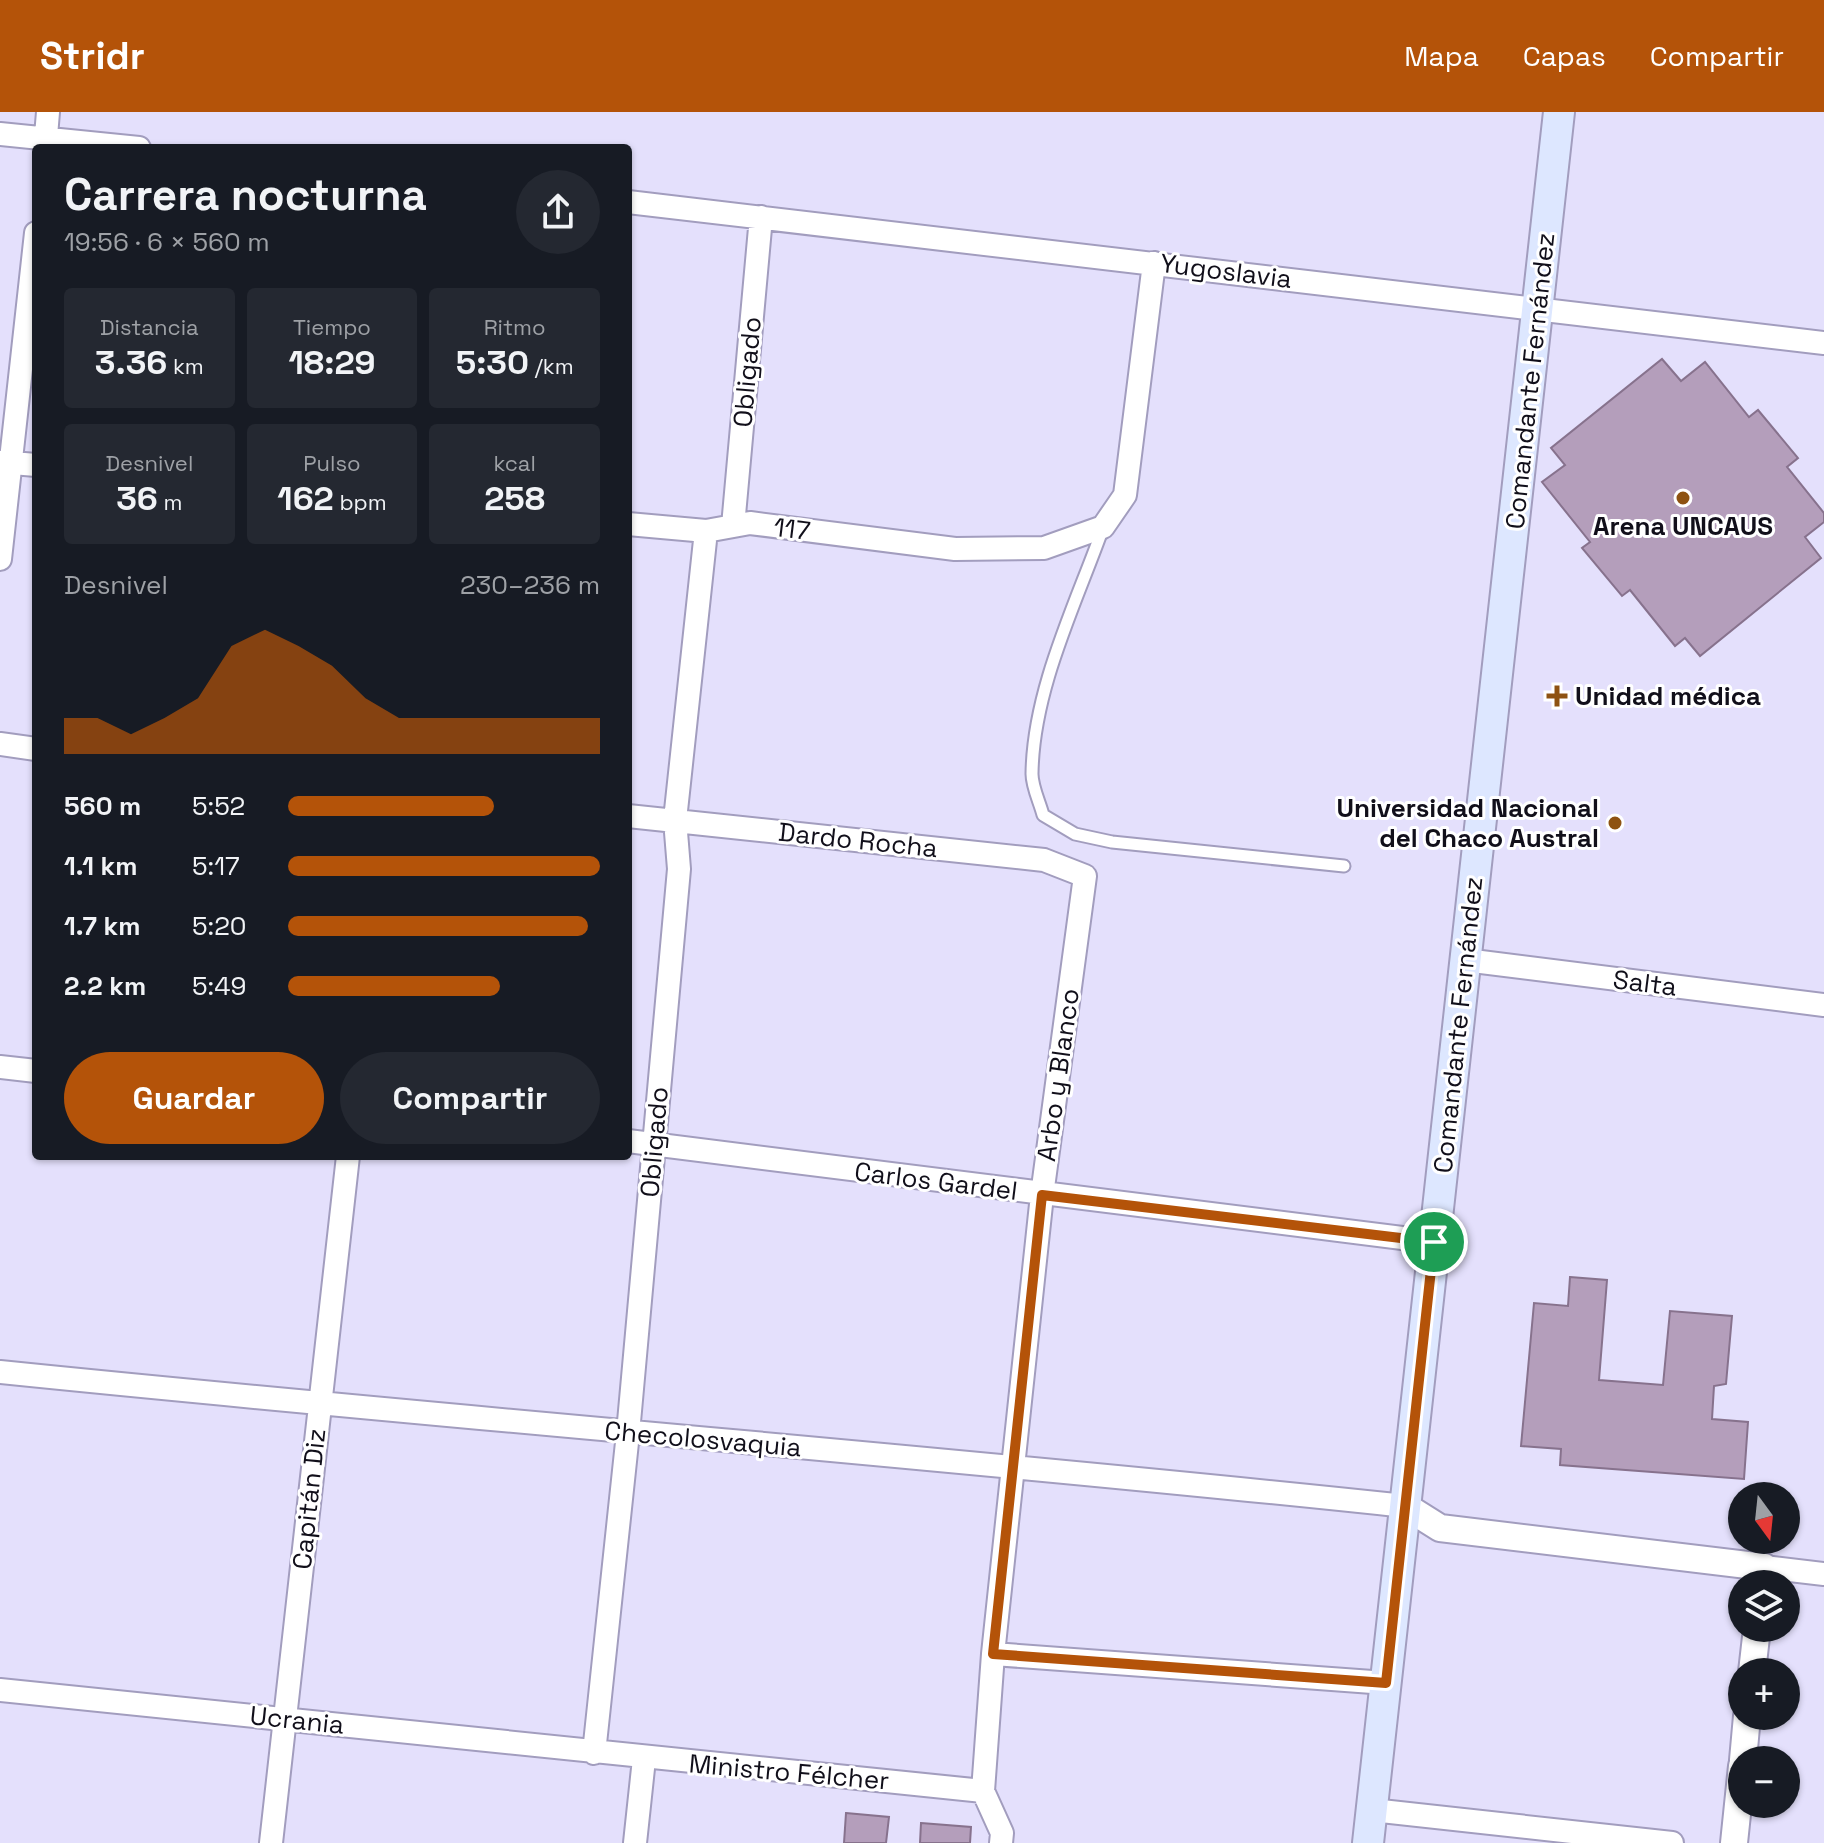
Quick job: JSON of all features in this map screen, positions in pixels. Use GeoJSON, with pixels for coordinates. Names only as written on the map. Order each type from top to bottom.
{"type":"FeatureCollection","features":[{"type":"Feature","properties":{"kind":"main road","name":"Comandante Fernández"},"geometry":{"type":"LineString","coordinates":[[1368,1843],[1559,112]]}},
{"type":"Feature","properties":{"kind":"street"},"geometry":{"type":"LineString","coordinates":[[0,134],[46,143],[48,112]]}},
{"type":"Feature","properties":{"kind":"street","name":"Yugoslavia"},"geometry":{"type":"LineString","coordinates":[[632,202],[1824,343]]}},
{"type":"Feature","properties":{"kind":"street","name":"Obligado"},"geometry":{"type":"LineString","coordinates":[[733,526],[761,217]]}},
{"type":"Feature","properties":{"kind":"street"},"geometry":{"type":"LineString","coordinates":[[0,559],[5,462],[32,263]]}},
{"type":"Feature","properties":{"kind":"street"},"geometry":{"type":"LineString","coordinates":[[1103,527],[1125,495],[1154,263]]}},
{"type":"Feature","properties":{"kind":"street"},"geometry":{"type":"LineString","coordinates":[[5,462],[32,465]]}},
{"type":"Feature","properties":{"kind":"street","name":"117"},"geometry":{"type":"LineString","coordinates":[[632,524],[706,531],[750,523],[955,549],[1044,548],[1103,527]]}},
{"type":"Feature","properties":{"kind":"street","name":"Obligado"},"geometry":{"type":"LineString","coordinates":[[594,1753],[628,1433],[679,869],[675,820],[706,531]]}},
{"type":"Feature","properties":{"kind":"street"},"geometry":{"type":"LineString","coordinates":[[0,744],[32,748]]}},
{"type":"Feature","properties":{"kind":"street","name":"Dardo Rocha"},"geometry":{"type":"LineString","coordinates":[[632,816],[1044,860],[1085,876]]}},
{"type":"Feature","properties":{"kind":"street","name":"Arbo y Blanco"},"geometry":{"type":"LineString","coordinates":[[1001,1843],[1002,1833],[983,1791],[993,1654],[1042,1195],[1085,876]]}},
{"type":"Feature","properties":{"kind":"street","name":"Salta"},"geometry":{"type":"LineString","coordinates":[[1465,960],[1824,1005]]}},
{"type":"Feature","properties":{"kind":"street"},"geometry":{"type":"LineString","coordinates":[[0,1067],[32,1071]]}},
{"type":"Feature","properties":{"kind":"street","name":"Carlos Gardel"},"geometry":{"type":"LineString","coordinates":[[632,1141],[1434,1242]]}},
{"type":"Feature","properties":{"kind":"street","name":"Capitán Diz"},"geometry":{"type":"LineString","coordinates":[[271,1843],[348,1160]]}},
{"type":"Feature","properties":{"kind":"street","name":"Checolosvaquia"},"geometry":{"type":"LineString","coordinates":[[0,1372],[628,1433],[1014,1464],[1405,1506]]}},
{"type":"Feature","properties":{"kind":"street"},"geometry":{"type":"LineString","coordinates":[[1405,1506],[1440,1528],[1728,1571]]}},
{"type":"Feature","properties":{"kind":"street"},"geometry":{"type":"LineString","coordinates":[[1800,1575],[1824,1574]]}},
{"type":"Feature","properties":{"kind":"street"},"geometry":{"type":"LineString","coordinates":[[993,1654],[1386,1683]]}},
{"type":"Feature","properties":{"kind":"street","name":"Ucrania"},"geometry":{"type":"LineString","coordinates":[[0,1690],[594,1753]]}},
{"type":"Feature","properties":{"kind":"street","name":"Ministro Félcher"},"geometry":{"type":"LineString","coordinates":[[594,1753],[983,1791]]}},
{"type":"Feature","properties":{"kind":"street"},"geometry":{"type":"LineString","coordinates":[[635,1843],[644,1759]]}},
{"type":"Feature","properties":{"kind":"street"},"geometry":{"type":"LineString","coordinates":[[1372,1810],[1672,1843]]}},
{"type":"Feature","properties":{"kind":"street"},"geometry":{"type":"LineString","coordinates":[[1734,1843],[1737,1818]]}},
{"type":"Feature","properties":{"kind":"lane"},"geometry":{"type":"LineString","coordinates":[[1103,527],[1050,676],[1037,726],[1032,777],[1043,815],[1075,834],[1112,842],[1344,866]]}},
{"type":"Feature","properties":{"kind":"building","name":"Arena UNCAUS"},"geometry":{"type":"Polygon","coordinates":[[[1662,359],[1681,381],[1705,362],[1749,417],[1758,410],[1798,458],[1787,467],[1824,513],[1824,522],[1805,537],[1821,558],[1700,656],[1685,638],[1675,646],[1630,590],[1622,596],[1582,548],[1590,542],[1542,482],[1565,465],[1551,448],[1662,359]]]}},
{"type":"Feature","properties":{"kind":"building"},"geometry":{"type":"Polygon","coordinates":[[[1570,1277],[1607,1280],[1599,1380],[1663,1385],[1670,1311],[1732,1316],[1726,1384],[1714,1386],[1712,1419],[1748,1422],[1744,1479],[1560,1465],[1561,1449],[1521,1446],[1534,1303],[1568,1306],[1570,1277]]]}},
{"type":"Feature","properties":{"kind":"building"},"geometry":{"type":"Polygon","coordinates":[[[846,1813],[889,1817],[886,1843],[844,1843],[846,1813]]]}},
{"type":"Feature","properties":{"kind":"building"},"geometry":{"type":"Polygon","coordinates":[[[921,1823],[971,1827],[970,1843],[920,1843],[921,1823]]]}},
{"type":"Feature","properties":{"kind":"place","name":"Arena UNCAUS"},"geometry":{"type":"Point","coordinates":[1683,498]}},
{"type":"Feature","properties":{"kind":"place","name":"Unidad médica"},"geometry":{"type":"Point","coordinates":[1557,696]}},
{"type":"Feature","properties":{"kind":"place","name":"Universidad Nacional del Chaco Austral"},"geometry":{"type":"Point","coordinates":[1615,823]}},
{"type":"Feature","properties":{"kind":"route"},"geometry":{"type":"LineString","coordinates":[[1042,1195],[1434,1242],[1386,1683],[993,1654],[1042,1195]]}}]}
